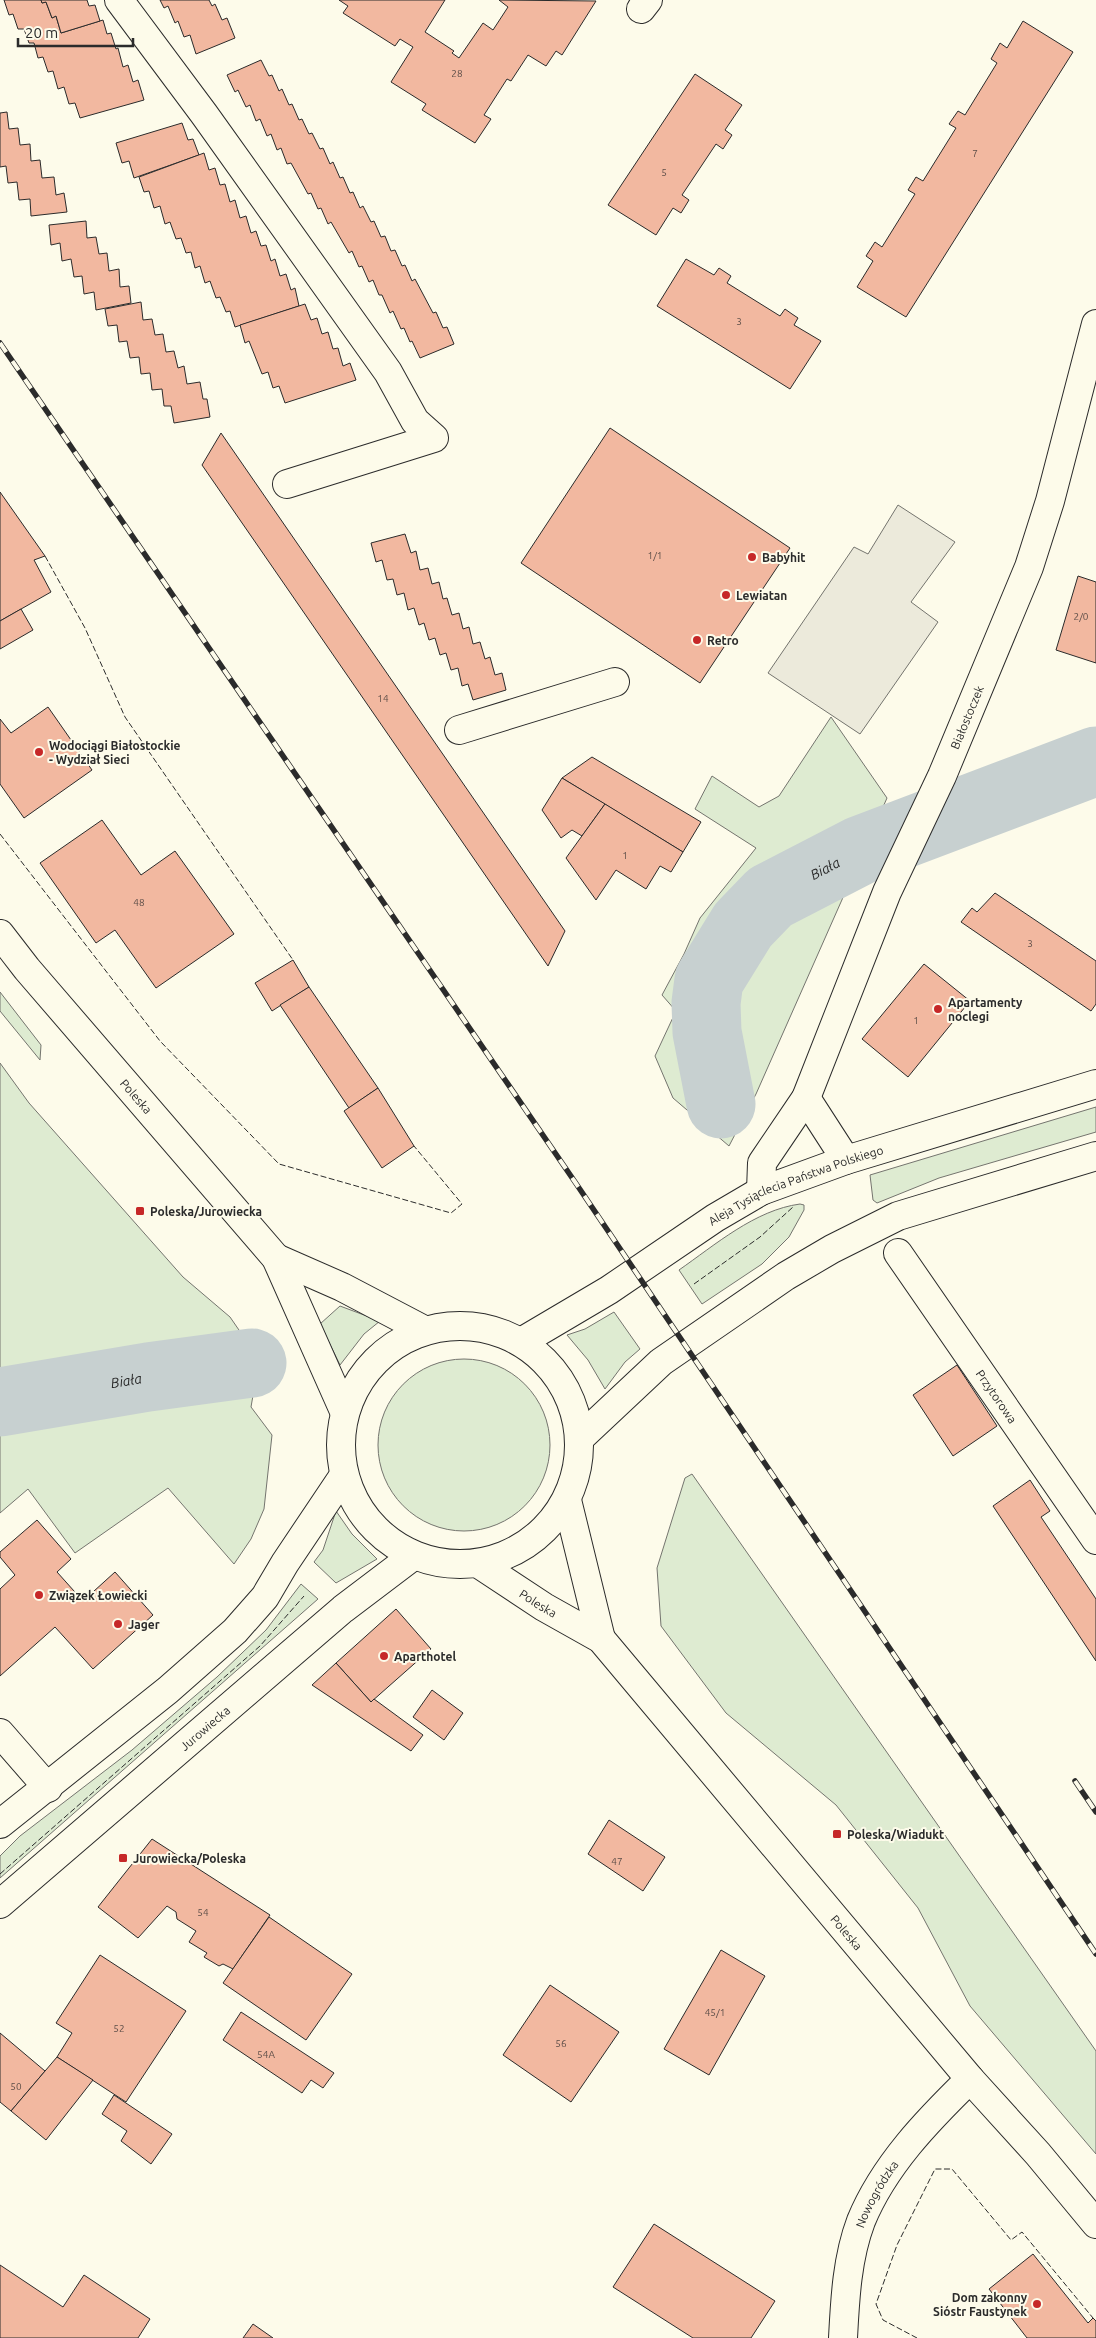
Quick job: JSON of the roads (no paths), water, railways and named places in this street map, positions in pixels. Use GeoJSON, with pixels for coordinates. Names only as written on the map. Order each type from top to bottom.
{"type":"FeatureCollection","features":[{"type":"Feature","properties":{"kind":"main road"},"geometry":{"type":"LineString","coordinates":[[119,0],[204,114],[377,356],[415,422],[434,438],[287,484]]}},
{"type":"Feature","properties":{"kind":"main road","name":"Białostoczek"},"geometry":{"type":"LineString","coordinates":[[761,1191],[762,1163],[806,1098],[887,892],[942,776],[1040,537],[1096,324]]}},
{"type":"Feature","properties":{"kind":"main road"},"geometry":{"type":"LineString","coordinates":[[459,730],[615,682]]}},
{"type":"Feature","properties":{"kind":"main road","name":"Poleska"},"geometry":{"type":"LineString","coordinates":[[0,934],[58,1005],[276,1258],[344,1411]]}},
{"type":"Feature","properties":{"kind":"main road","name":"Aleja Tysiąclecia Państwa Polskiego"},"geometry":{"type":"LineString","coordinates":[[521,1342],[610,1290],[715,1218],[761,1191],[846,1160],[1096,1084]]}},
{"type":"Feature","properties":{"kind":"main road"},"geometry":{"type":"LineString","coordinates":[[806,1098],[846,1160]]}},
{"type":"Feature","properties":{"kind":"main road"},"geometry":{"type":"LineString","coordinates":[[580,1438],[661,1362],[786,1276],[832,1249],[898,1216],[1096,1156]]}},
{"type":"Feature","properties":{"kind":"main road","name":"Przytorowa"},"geometry":{"type":"LineString","coordinates":[[898,1253],[1096,1540]]}},
{"type":"Feature","properties":{"kind":"main road","name":"Poleska"},"geometry":{"type":"LineString","coordinates":[[276,1258],[342,1287],[424,1330]]}},
{"type":"Feature","properties":{"kind":"main road"},"geometry":{"type":"LineString","coordinates":[[457,1325],[490,1329],[521,1342],[551,1367],[571,1400],[580,1438],[578,1470],[567,1500],[551,1524],[531,1543],[506,1556],[479,1564],[445,1565],[413,1556],[382,1537],[358,1509],[344,1475],[339,1443],[344,1411],[362,1376],[389,1348],[424,1330],[457,1325]]}},
{"type":"Feature","properties":{"kind":"main road"},"geometry":{"type":"LineString","coordinates":[[0,1824],[48,1788],[168,1690],[235,1631],[265,1597],[285,1563],[344,1475]]}},
{"type":"Feature","properties":{"kind":"main road","name":"Poleska"},"geometry":{"type":"LineString","coordinates":[[567,1500],[601,1639]]}},
{"type":"Feature","properties":{"kind":"main road","name":"Jurowiecka"},"geometry":{"type":"LineString","coordinates":[[0,1904],[343,1609],[413,1556]]}},
{"type":"Feature","properties":{"kind":"main road","name":"Poleska"},"geometry":{"type":"LineString","coordinates":[[479,1564],[544,1607],[601,1639],[970,2078],[1038,2154],[1096,2224]]}},
{"type":"Feature","properties":{"kind":"main road"},"geometry":{"type":"LineString","coordinates":[[0,1733],[48,1788]]}},
{"type":"Feature","properties":{"kind":"main road","name":"Nowogródzka"},"geometry":{"type":"LineString","coordinates":[[843,2338],[844,2299],[852,2253],[861,2222],[877,2187],[925,2123],[970,2078]]}},
{"type":"Feature","properties":{"kind":"waterway","name":"Biała"},"geometry":{"type":"LineString","coordinates":[[721,1104],[707,1032],[706,1003],[709,980],[743,925],[770,897],[861,850],[1096,761]]}},
{"type":"Feature","properties":{"kind":"waterway","name":"Biała"},"geometry":{"type":"LineString","coordinates":[[0,1402],[148,1377],[252,1363]]}},
{"type":"Feature","properties":{"kind":"railway"},"geometry":{"type":"LineString","coordinates":[[0,343],[575,1182],[1096,1954]]}},
{"type":"Feature","properties":{"kind":"railway"},"geometry":{"type":"LineString","coordinates":[[1075,1781],[1096,1812]]}},
{"type":"Feature","properties":{"kind":"place","name":"Babyhit"},"geometry":{"type":"Point","coordinates":[752,557]}},
{"type":"Feature","properties":{"kind":"place","name":"Lewiatan"},"geometry":{"type":"Point","coordinates":[726,595]}},
{"type":"Feature","properties":{"kind":"place","name":"Retro"},"geometry":{"type":"Point","coordinates":[697,640]}},
{"type":"Feature","properties":{"kind":"place","name":"Wodociągi Białostockie - Wydział Sieci"},"geometry":{"type":"Point","coordinates":[39,752]}},
{"type":"Feature","properties":{"kind":"place","name":"Apartamenty noclegi"},"geometry":{"type":"Point","coordinates":[938,1009]}},
{"type":"Feature","properties":{"kind":"place","name":"Poleska/Jurowiecka"},"geometry":{"type":"Point","coordinates":[140,1211]}},
{"type":"Feature","properties":{"kind":"place","name":"Związek Łowiecki"},"geometry":{"type":"Point","coordinates":[39,1595]}},
{"type":"Feature","properties":{"kind":"place","name":"Jager"},"geometry":{"type":"Point","coordinates":[118,1624]}},
{"type":"Feature","properties":{"kind":"place","name":"Aparthotel"},"geometry":{"type":"Point","coordinates":[384,1656]}},
{"type":"Feature","properties":{"kind":"place","name":"Poleska/Wiadukt"},"geometry":{"type":"Point","coordinates":[837,1834]}},
{"type":"Feature","properties":{"kind":"place","name":"Jurowiecka/Poleska"},"geometry":{"type":"Point","coordinates":[123,1858]}},
{"type":"Feature","properties":{"kind":"place","name":"Dom zakonny Sióstr Faustynek"},"geometry":{"type":"Point","coordinates":[1037,2304]}}]}
